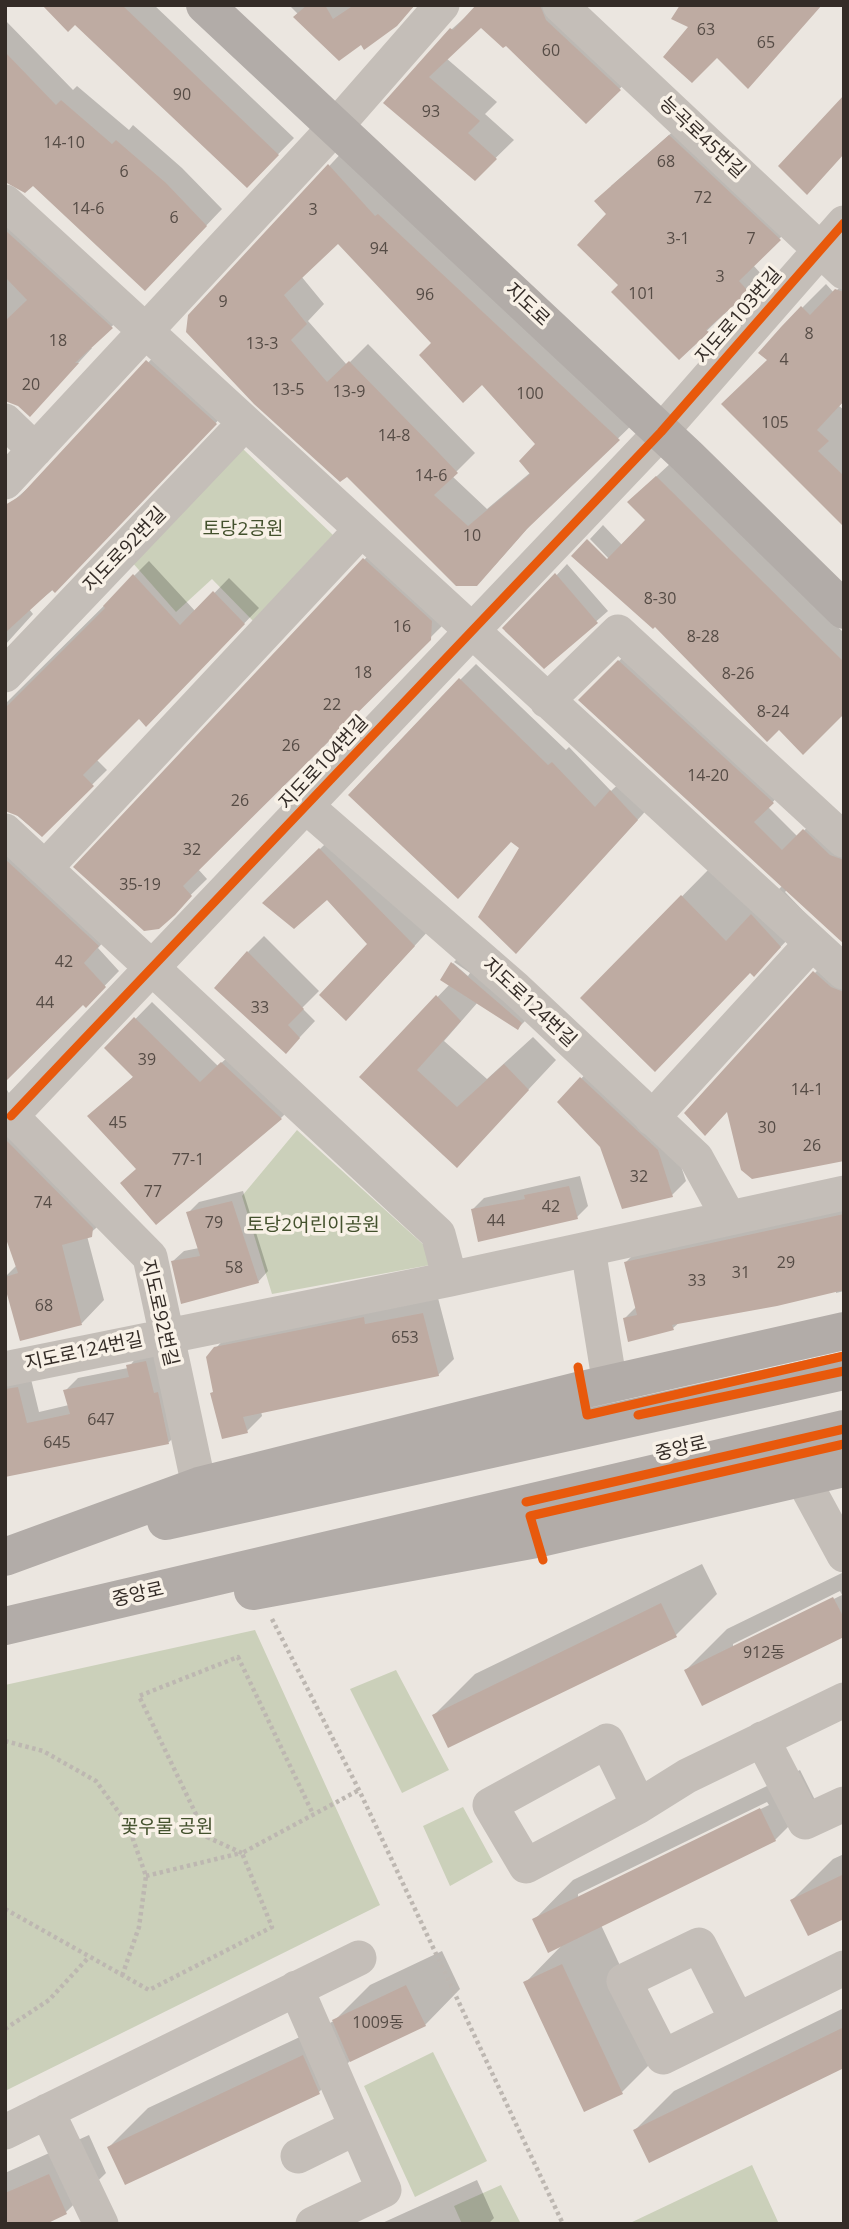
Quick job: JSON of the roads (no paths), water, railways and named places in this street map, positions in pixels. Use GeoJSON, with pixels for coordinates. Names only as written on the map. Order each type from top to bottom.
{"type":"FeatureCollection","features":[{"type":"Feature","properties":{"kind":"main road","name":"지도로"},"geometry":{"type":"LineString","coordinates":[[205,5],[337,125],[661,432],[844,610]]}},
{"type":"Feature","properties":{"kind":"main road"},"geometry":{"type":"LineString","coordinates":[[5,1557],[199,1486],[844,1331]]}},
{"type":"Feature","properties":{"kind":"main road"},"geometry":{"type":"LineString","coordinates":[[5,1557],[844,1371]]}},
{"type":"Feature","properties":{"kind":"main road","name":"중앙로"},"geometry":{"type":"LineString","coordinates":[[5,1628],[844,1429]]}},
{"type":"Feature","properties":{"kind":"main road"},"geometry":{"type":"LineString","coordinates":[[5,1628],[315,1581],[523,1542],[844,1468]]}},
{"type":"Feature","properties":{"kind":"street"},"geometry":{"type":"LineString","coordinates":[[5,482],[337,125],[442,5]]}},
{"type":"Feature","properties":{"kind":"street","name":"능곡로45번길"},"geometry":{"type":"LineString","coordinates":[[560,5],[832,260]]}},
{"type":"Feature","properties":{"kind":"street"},"geometry":{"type":"LineString","coordinates":[[5,202],[844,972]]}},
{"type":"Feature","properties":{"kind":"street","name":"지도로103번길"},"geometry":{"type":"LineString","coordinates":[[661,432],[832,260],[844,223]]}},
{"type":"Feature","properties":{"kind":"street"},"geometry":{"type":"LineString","coordinates":[[5,421],[35,450]]}},
{"type":"Feature","properties":{"kind":"street","name":"지도로92번길"},"geometry":{"type":"LineString","coordinates":[[5,676],[244,424]]}},
{"type":"Feature","properties":{"kind":"street","name":"지도로104번길"},"geometry":{"type":"LineString","coordinates":[[8,1113],[153,970],[661,432]]}},
{"type":"Feature","properties":{"kind":"street"},"geometry":{"type":"LineString","coordinates":[[45,867],[361,530]]}},
{"type":"Feature","properties":{"kind":"street"},"geometry":{"type":"LineString","coordinates":[[547,701],[618,632],[844,840]]}},
{"type":"Feature","properties":{"kind":"street","name":"지도로124번길"},"geometry":{"type":"LineString","coordinates":[[307,807],[516,989],[696,1158],[729,1218]]}},
{"type":"Feature","properties":{"kind":"street"},"geometry":{"type":"LineString","coordinates":[[5,831],[438,1234],[450,1279]]}},
{"type":"Feature","properties":{"kind":"street"},"geometry":{"type":"LineString","coordinates":[[652,1118],[812,943]]}},
{"type":"Feature","properties":{"kind":"street","name":"지도로92번길"},"geometry":{"type":"LineString","coordinates":[[8,1113],[150,1257],[199,1486]]}},
{"type":"Feature","properties":{"kind":"street","name":"지도로124번길"},"geometry":{"type":"LineString","coordinates":[[5,1368],[450,1279],[844,1194]]}},
{"type":"Feature","properties":{"kind":"street"},"geometry":{"type":"LineString","coordinates":[[588,1249],[611,1385]]}},
{"type":"Feature","properties":{"kind":"street"},"geometry":{"type":"LineString","coordinates":[[801,1476],[844,1555]]}},
{"type":"Feature","properties":{"kind":"street"},"geometry":{"type":"LineString","coordinates":[[639,1806],[687,1776],[843,1702]]}},
{"type":"Feature","properties":{"kind":"street"},"geometry":{"type":"LineString","coordinates":[[762,1739],[805,1822],[844,1804]]}},
{"type":"Feature","properties":{"kind":"street"},"geometry":{"type":"LineString","coordinates":[[5,2132],[359,1958]]}},
{"type":"Feature","properties":{"kind":"street"},"geometry":{"type":"LineString","coordinates":[[737,2020],[844,1968]]}},
{"type":"Feature","properties":{"kind":"street"},"geometry":{"type":"LineString","coordinates":[[296,1988],[384,2190],[313,2224]]}},
{"type":"Feature","properties":{"kind":"street"},"geometry":{"type":"LineString","coordinates":[[47,2111],[101,2224]]}},
{"type":"Feature","properties":{"kind":"street"},"geometry":{"type":"LineString","coordinates":[[298,2157],[355,2128]]}},
{"type":"Feature","properties":{"kind":"park label","name":"토당2공원"},"geometry":{"type":"Point","coordinates":[243,530]}},
{"type":"Feature","properties":{"kind":"park label","name":"토당2어린이공원"},"geometry":{"type":"Point","coordinates":[313,1226]}},
{"type":"Feature","properties":{"kind":"park label","name":"꽃우물 공원"},"geometry":{"type":"Point","coordinates":[167,1828]}}]}
